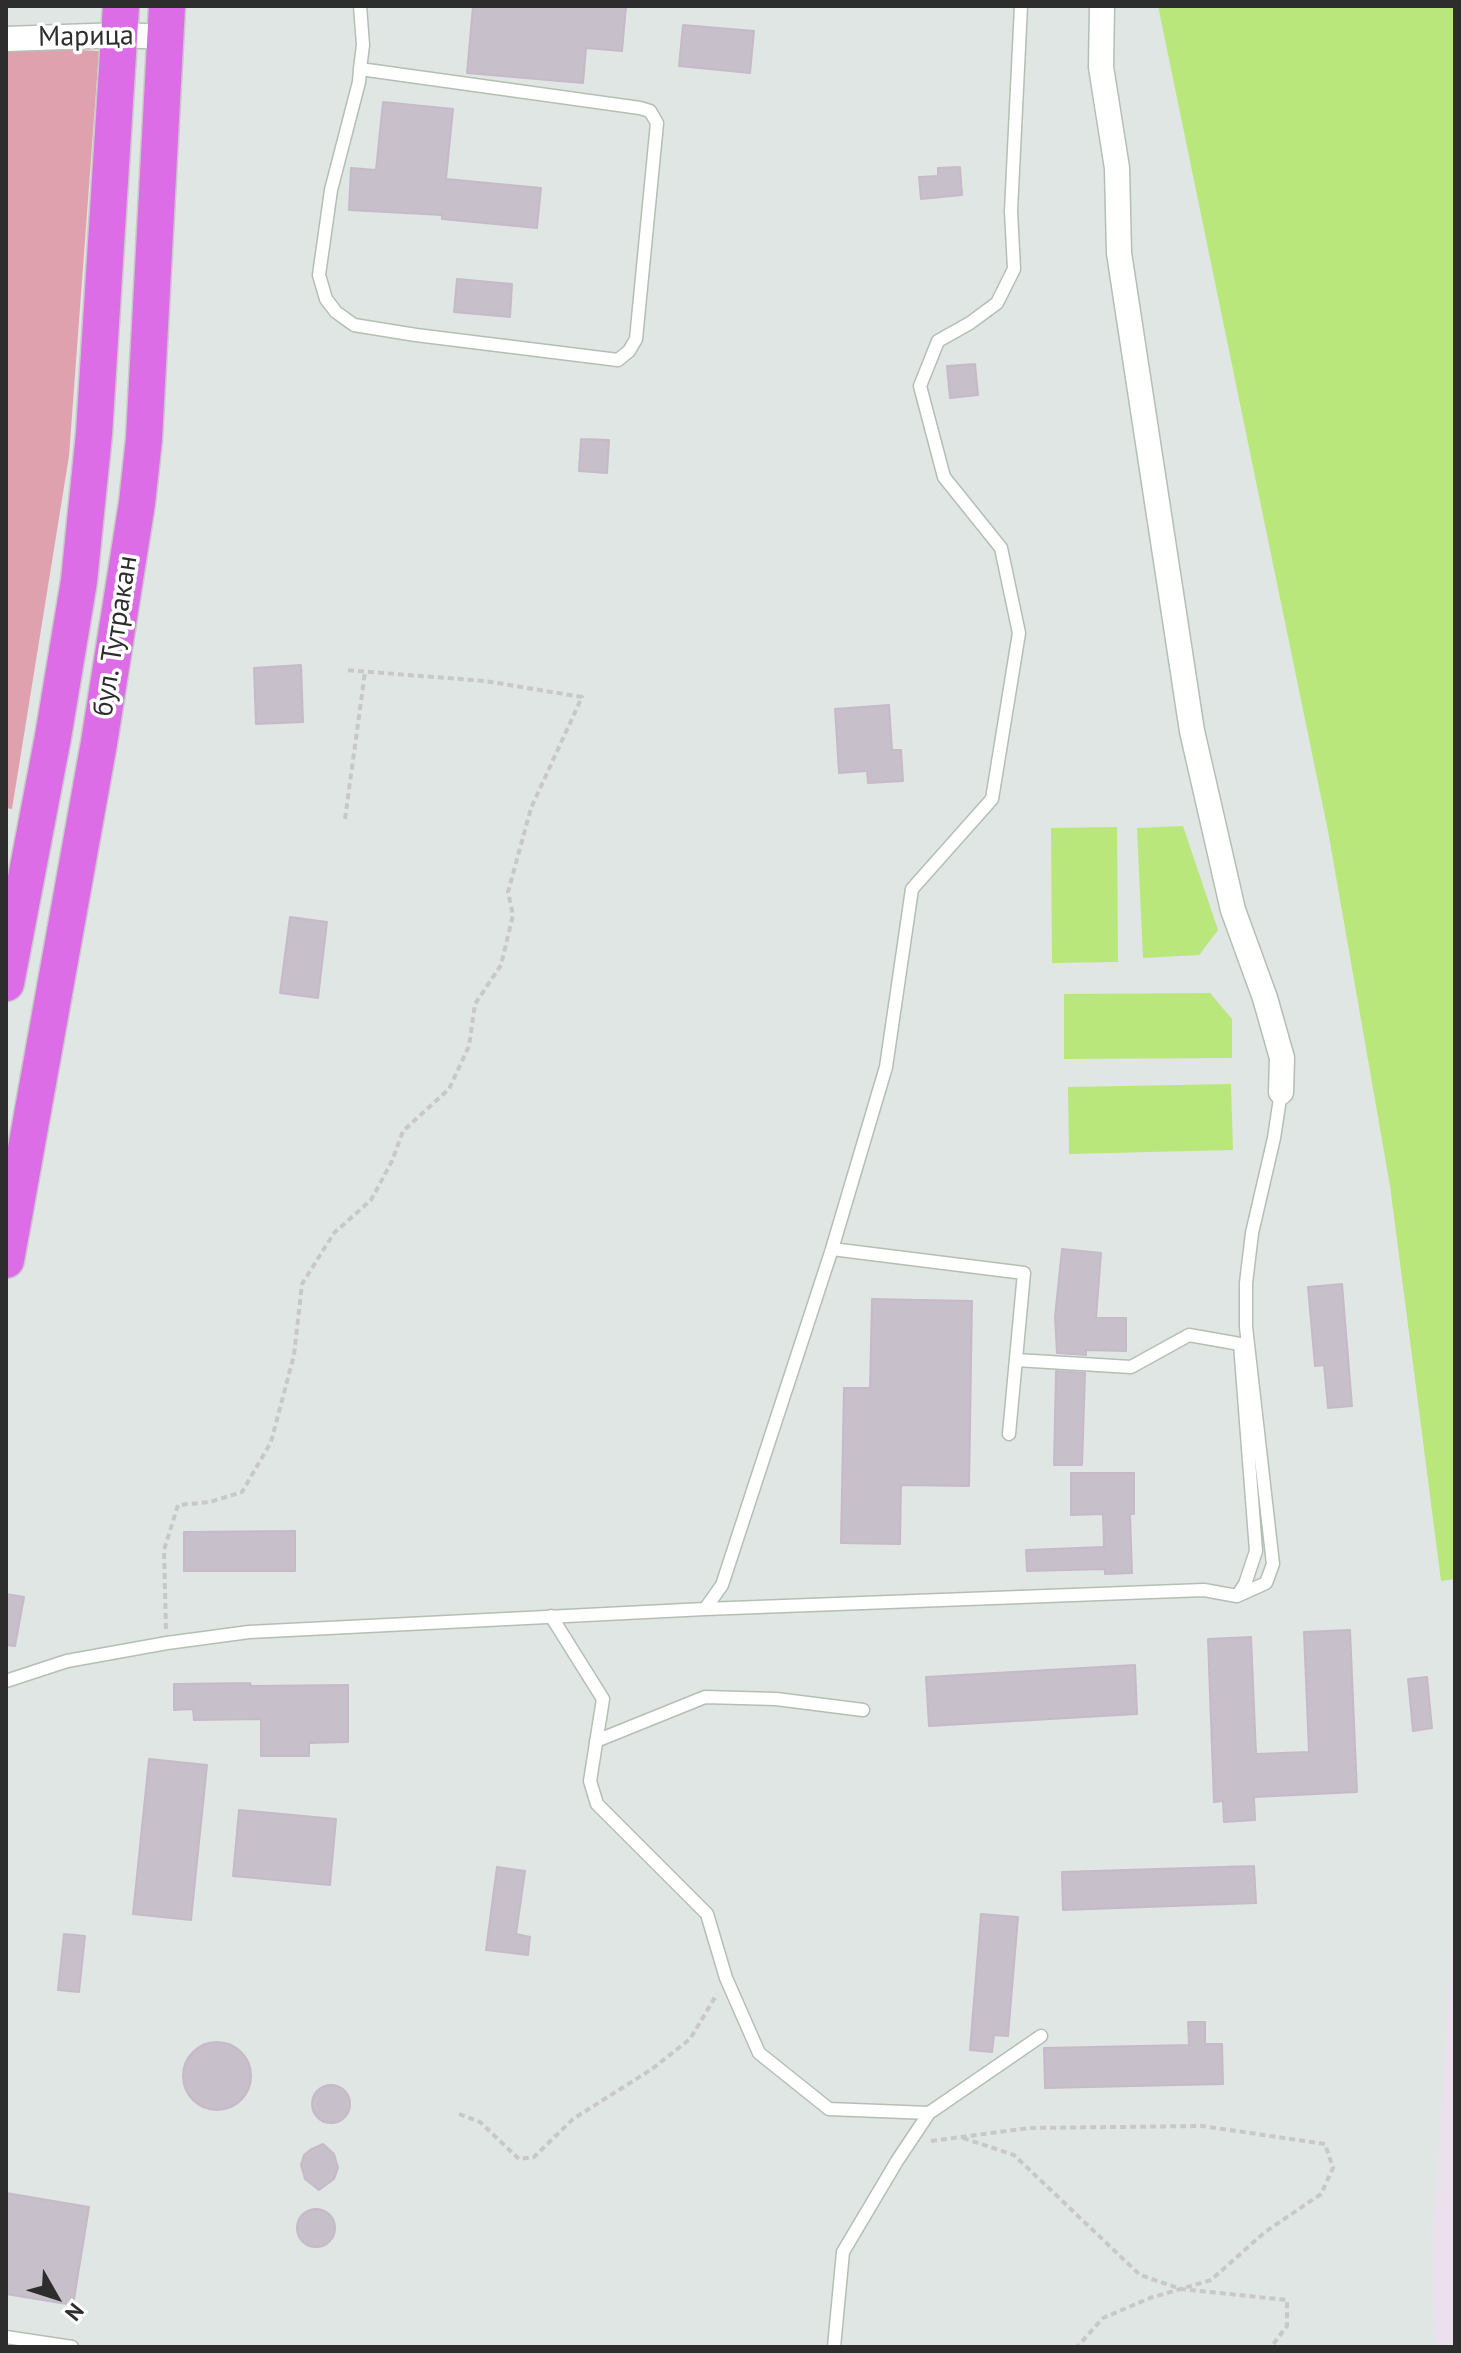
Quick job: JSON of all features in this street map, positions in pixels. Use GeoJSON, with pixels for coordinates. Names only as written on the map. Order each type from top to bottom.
{"type":"FeatureCollection","features":[{"type":"Feature","properties":{"kind":"main road","name":"бул. Тутракан"},"geometry":{"type":"LineString","coordinates":[[6,983],[79,581],[94,434],[121,21]]}},
{"type":"Feature","properties":{"kind":"main road","name":"бул. Тутракан"},"geometry":{"type":"LineString","coordinates":[[6,1260],[99,743],[137,503],[144,439],[166,21]]}},
{"type":"Feature","properties":{"kind":"street"},"geometry":{"type":"LineString","coordinates":[[1102,6],[1101,67],[1117,168],[1119,253],[1192,731],[1233,910],[1265,998],[1282,1058],[1281,1092]]}},
{"type":"Feature","properties":{"kind":"street","name":"Марица"},"geometry":{"type":"LineString","coordinates":[[6,39],[121,21],[166,21]]}},
{"type":"Feature","properties":{"kind":"lane"},"geometry":{"type":"LineString","coordinates":[[360,6],[363,45],[360,69],[331,190],[319,275],[326,299],[336,312],[354,325],[416,335],[618,360],[629,351],[636,339],[657,123],[650,111],[360,69]]}},
{"type":"Feature","properties":{"kind":"lane"},"geometry":{"type":"LineString","coordinates":[[705,1609],[722,1585],[832,1249],[886,1067],[912,889],[992,799],[1019,633],[1001,548],[944,477],[920,386],[938,341],[997,303],[1014,269],[1011,211],[1021,6]]}},
{"type":"Feature","properties":{"kind":"lane"},"geometry":{"type":"LineString","coordinates":[[6,1681],[67,1661],[249,1632],[705,1609],[1204,1590],[1237,1596],[1266,1583],[1273,1564],[1246,1327],[1246,1283],[1252,1233],[1274,1138],[1281,1092]]}},
{"type":"Feature","properties":{"kind":"lane"},"geometry":{"type":"LineString","coordinates":[[832,1249],[1024,1273],[1009,1434]]}},
{"type":"Feature","properties":{"kind":"lane"},"geometry":{"type":"LineString","coordinates":[[1016,1360],[1131,1367],[1189,1335],[1240,1344],[1256,1551],[1245,1584],[1237,1596]]}},
{"type":"Feature","properties":{"kind":"lane"},"geometry":{"type":"LineString","coordinates":[[551,1616],[603,1699],[590,1781],[597,1804],[707,1914],[726,1978],[759,2053],[829,2109],[929,2113]]}},
{"type":"Feature","properties":{"kind":"lane"},"geometry":{"type":"LineString","coordinates":[[596,1741],[705,1697],[776,1699],[863,1710]]}},
{"type":"Feature","properties":{"kind":"lane"},"geometry":{"type":"LineString","coordinates":[[834,2347],[843,2252],[909,2143],[929,2113],[1041,2036]]}},
{"type":"Feature","properties":{"kind":"lane"},"geometry":{"type":"LineString","coordinates":[[6,2337],[72,2347]]}},
{"type":"Feature","properties":{"kind":"path"},"geometry":{"type":"LineString","coordinates":[[167,1643],[164,1550],[178,1505],[210,1502],[242,1492],[271,1442],[294,1355],[302,1284],[334,1233],[371,1200],[392,1161],[403,1131],[449,1089],[469,1046],[475,1004],[501,965],[513,915],[508,892],[531,808],[582,697],[485,681],[345,670]]}},
{"type":"Feature","properties":{"kind":"path"},"geometry":{"type":"LineString","coordinates":[[345,819],[365,672]]}},
{"type":"Feature","properties":{"kind":"path"},"geometry":{"type":"LineString","coordinates":[[459,2114],[480,2122],[519,2159],[534,2157],[573,2119],[652,2069],[690,2039],[726,1978]]}},
{"type":"Feature","properties":{"kind":"path"},"geometry":{"type":"LineString","coordinates":[[909,2143],[1029,2128],[1202,2126],[1325,2144],[1333,2168],[1321,2194],[1265,2232],[1211,2280],[1150,2298],[1103,2318],[1077,2347]]}},
{"type":"Feature","properties":{"kind":"path"},"geometry":{"type":"LineString","coordinates":[[961,2137],[1014,2155],[1140,2275],[1181,2289],[1287,2300],[1287,2326],[1271,2347]]}},
{"type":"Feature","properties":{"kind":"shaded area"},"geometry":{"type":"Polygon","coordinates":[[[6,6],[1158,6],[1328,831],[1387,1171],[1441,1580],[1455,1579],[1455,1906],[1433,2234],[1434,2347],[6,2347],[6,6]]]}},
{"type":"Feature","properties":{"kind":"shaded area"},"geometry":{"type":"Polygon","coordinates":[[[1158,6],[1455,6],[1455,1579],[1441,1581],[1390,1186],[1328,831],[1158,6]]]}},
{"type":"Feature","properties":{"kind":"shaded area"},"geometry":{"type":"Polygon","coordinates":[[[6,50],[99,51],[69,456],[12,809],[6,808],[6,50]]]}},
{"type":"Feature","properties":{"kind":"shaded area"},"geometry":{"type":"Polygon","coordinates":[[[1183,826],[1218,930],[1199,955],[1143,958],[1137,828],[1183,826]]]}},
{"type":"Feature","properties":{"kind":"shaded area"},"geometry":{"type":"Polygon","coordinates":[[[1117,827],[1118,962],[1052,963],[1051,828],[1117,827]]]}},
{"type":"Feature","properties":{"kind":"shaded area"},"geometry":{"type":"Polygon","coordinates":[[[1210,993],[1232,1019],[1232,1058],[1064,1059],[1064,994],[1210,993]]]}},
{"type":"Feature","properties":{"kind":"shaded area"},"geometry":{"type":"Polygon","coordinates":[[[1231,1084],[1233,1150],[1069,1154],[1068,1087],[1231,1084]]]}},
{"type":"Feature","properties":{"kind":"building"},"geometry":{"type":"Polygon","coordinates":[[[473,6],[626,6],[622,51],[586,48],[583,83],[467,73],[473,6]]]}},
{"type":"Feature","properties":{"kind":"building"},"geometry":{"type":"Polygon","coordinates":[[[683,25],[754,31],[750,73],[679,66],[683,25]]]}},
{"type":"Feature","properties":{"kind":"building"},"geometry":{"type":"Polygon","coordinates":[[[383,102],[453,109],[446,179],[541,188],[537,228],[442,219],[442,215],[349,210],[351,168],[376,170],[383,102]]]}},
{"type":"Feature","properties":{"kind":"building"},"geometry":{"type":"Polygon","coordinates":[[[960,167],[962,195],[921,199],[919,177],[938,176],[938,168],[960,167]]]}},
{"type":"Feature","properties":{"kind":"building"},"geometry":{"type":"Polygon","coordinates":[[[457,279],[512,284],[510,317],[454,312],[457,279]]]}},
{"type":"Feature","properties":{"kind":"building"},"geometry":{"type":"Polygon","coordinates":[[[975,364],[978,395],[950,398],[947,366],[975,364]]]}},
{"type":"Feature","properties":{"kind":"building"},"geometry":{"type":"Polygon","coordinates":[[[581,439],[609,440],[607,473],[579,471],[581,439]]]}},
{"type":"Feature","properties":{"kind":"building"},"geometry":{"type":"Polygon","coordinates":[[[301,665],[303,722],[256,724],[254,668],[301,665]]]}},
{"type":"Feature","properties":{"kind":"building"},"geometry":{"type":"Polygon","coordinates":[[[889,705],[892,750],[901,750],[903,781],[868,783],[867,771],[839,773],[835,709],[889,705]]]}},
{"type":"Feature","properties":{"kind":"building"},"geometry":{"type":"Polygon","coordinates":[[[290,917],[327,922],[318,998],[280,993],[290,917]]]}},
{"type":"Feature","properties":{"kind":"building"},"geometry":{"type":"Polygon","coordinates":[[[1062,1249],[1101,1253],[1096,1318],[1126,1318],[1126,1351],[1086,1350],[1086,1355],[1057,1353],[1055,1317],[1062,1249]]]}},
{"type":"Feature","properties":{"kind":"building"},"geometry":{"type":"Polygon","coordinates":[[[1342,1284],[1352,1406],[1328,1408],[1324,1365],[1315,1366],[1308,1287],[1342,1284]]]}},
{"type":"Feature","properties":{"kind":"building"},"geometry":{"type":"Polygon","coordinates":[[[872,1299],[972,1301],[969,1486],[901,1485],[900,1544],[841,1543],[844,1388],[870,1388],[872,1299]]]}},
{"type":"Feature","properties":{"kind":"building"},"geometry":{"type":"Polygon","coordinates":[[[1056,1371],[1085,1373],[1082,1465],[1054,1465],[1056,1371]]]}},
{"type":"Feature","properties":{"kind":"building"},"geometry":{"type":"Polygon","coordinates":[[[1071,1473],[1134,1473],[1134,1514],[1130,1514],[1132,1573],[1105,1574],[1105,1569],[1027,1571],[1026,1550],[1104,1547],[1103,1514],[1071,1515],[1071,1473]]]}},
{"type":"Feature","properties":{"kind":"building"},"geometry":{"type":"Polygon","coordinates":[[[295,1531],[295,1571],[184,1571],[184,1532],[295,1531]]]}},
{"type":"Feature","properties":{"kind":"building"},"geometry":{"type":"Polygon","coordinates":[[[6,1594],[24,1597],[15,1646],[6,1645],[6,1594]]]}},
{"type":"Feature","properties":{"kind":"building"},"geometry":{"type":"Polygon","coordinates":[[[1350,1630],[1357,1792],[1254,1797],[1255,1820],[1224,1822],[1223,1801],[1214,1802],[1208,1639],[1251,1637],[1256,1754],[1309,1752],[1304,1632],[1350,1630]]]}},
{"type":"Feature","properties":{"kind":"building"},"geometry":{"type":"Polygon","coordinates":[[[1135,1665],[1137,1714],[929,1726],[926,1677],[1135,1665]]]}},
{"type":"Feature","properties":{"kind":"building"},"geometry":{"type":"Polygon","coordinates":[[[1427,1677],[1432,1728],[1413,1731],[1408,1679],[1427,1677]]]}},
{"type":"Feature","properties":{"kind":"building"},"geometry":{"type":"Polygon","coordinates":[[[250,1683],[251,1686],[348,1685],[348,1742],[309,1743],[309,1756],[261,1756],[261,1719],[194,1720],[193,1709],[174,1710],[174,1684],[250,1683]]]}},
{"type":"Feature","properties":{"kind":"building"},"geometry":{"type":"Polygon","coordinates":[[[149,1759],[207,1765],[191,1920],[133,1914],[149,1759]]]}},
{"type":"Feature","properties":{"kind":"building"},"geometry":{"type":"Polygon","coordinates":[[[239,1810],[336,1819],[330,1885],[233,1876],[239,1810]]]}},
{"type":"Feature","properties":{"kind":"building"},"geometry":{"type":"Polygon","coordinates":[[[1254,1866],[1256,1903],[1063,1910],[1062,1872],[1254,1866]]]}},
{"type":"Feature","properties":{"kind":"building"},"geometry":{"type":"Polygon","coordinates":[[[497,1867],[525,1871],[516,1934],[530,1937],[528,1955],[486,1950],[497,1867]]]}},
{"type":"Feature","properties":{"kind":"building"},"geometry":{"type":"Polygon","coordinates":[[[981,1914],[1018,1917],[1008,2036],[994,2035],[992,2052],[970,2050],[981,1914]]]}},
{"type":"Feature","properties":{"kind":"building"},"geometry":{"type":"Polygon","coordinates":[[[64,1934],[85,1936],[79,1992],[58,1990],[64,1934]]]}},
{"type":"Feature","properties":{"kind":"building"},"geometry":{"type":"Polygon","coordinates":[[[1188,2022],[1205,2022],[1205,2044],[1222,2044],[1223,2084],[1045,2088],[1044,2048],[1189,2045],[1188,2022]]]}},
{"type":"Feature","properties":{"kind":"building"},"geometry":{"type":"Polygon","coordinates":[[[217,2042],[241,2052],[251,2076],[241,2100],[217,2110],[193,2100],[183,2076],[193,2052],[217,2042]]]}},
{"type":"Feature","properties":{"kind":"building"},"geometry":{"type":"Polygon","coordinates":[[[331,2085],[344,2091],[350,2104],[344,2117],[331,2123],[318,2117],[312,2104],[318,2091],[331,2085]]]}},
{"type":"Feature","properties":{"kind":"building"},"geometry":{"type":"Polygon","coordinates":[[[323,2144],[334,2154],[338,2168],[334,2179],[319,2190],[305,2179],[301,2165],[304,2155],[323,2144]]]}},
{"type":"Feature","properties":{"kind":"building"},"geometry":{"type":"Polygon","coordinates":[[[6,2193],[89,2207],[73,2305],[6,2294],[6,2193]]]}},
{"type":"Feature","properties":{"kind":"building"},"geometry":{"type":"Polygon","coordinates":[[[316,2209],[329,2215],[335,2228],[329,2241],[316,2247],[303,2241],[297,2228],[303,2215],[316,2209]]]}}]}
